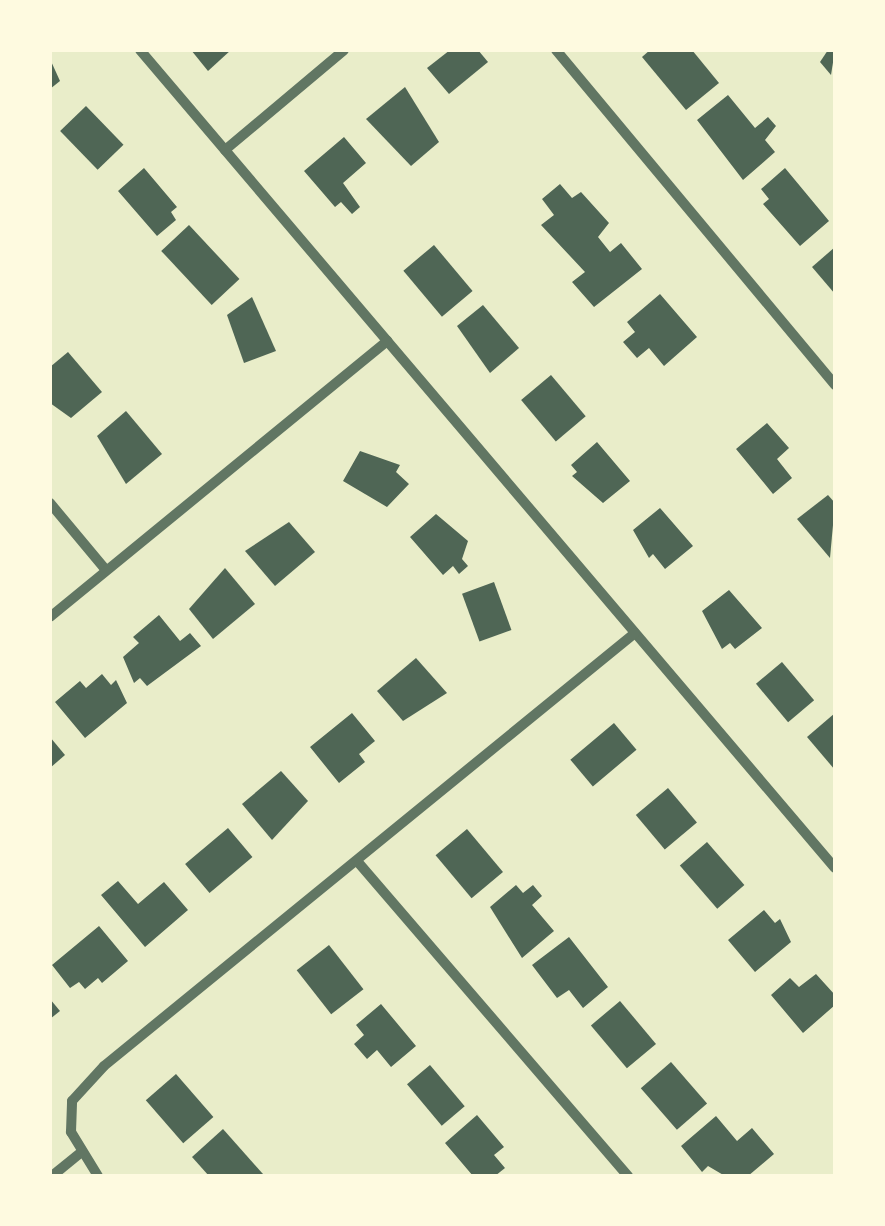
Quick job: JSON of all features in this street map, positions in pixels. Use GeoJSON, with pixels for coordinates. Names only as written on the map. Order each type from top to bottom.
{"type":"FeatureCollection","features":[{"type":"Feature","properties":{"kind":"street"},"geometry":{"type":"LineString","coordinates":[[140,50],[835,868]]}},
{"type":"Feature","properties":{"kind":"street"},"geometry":{"type":"LineString","coordinates":[[225,150],[344,50]]}},
{"type":"Feature","properties":{"kind":"street"},"geometry":{"type":"LineString","coordinates":[[556,50],[835,385]]}},
{"type":"Feature","properties":{"kind":"street"},"geometry":{"type":"LineString","coordinates":[[50,617],[386,341]]}},
{"type":"Feature","properties":{"kind":"street"},"geometry":{"type":"LineString","coordinates":[[50,502],[105,569]]}},
{"type":"Feature","properties":{"kind":"street"},"geometry":{"type":"LineString","coordinates":[[98,1176],[79,1154],[70,1132],[72,1101],[104,1066],[635,633]]}},
{"type":"Feature","properties":{"kind":"street"},"geometry":{"type":"LineString","coordinates":[[357,861],[628,1176]]}},
{"type":"Feature","properties":{"kind":"street"},"geometry":{"type":"LineString","coordinates":[[52,1176],[79,1154]]}},
{"type":"Feature","properties":{"kind":"building"},"geometry":{"type":"Polygon","coordinates":[[[191,50],[231,50],[208,71],[191,50]]]}},
{"type":"Feature","properties":{"kind":"building"},"geometry":{"type":"Polygon","coordinates":[[[450,50],[478,50],[488,62],[449,94],[427,68],[450,50]]]}},
{"type":"Feature","properties":{"kind":"building"},"geometry":{"type":"Polygon","coordinates":[[[650,50],[692,50],[719,83],[686,110],[642,57],[650,50]]]}},
{"type":"Feature","properties":{"kind":"building"},"geometry":{"type":"Polygon","coordinates":[[[828,50],[835,50],[831,75],[820,62],[828,50]]]}},
{"type":"Feature","properties":{"kind":"building"},"geometry":{"type":"Polygon","coordinates":[[[50,59],[60,81],[50,89],[50,59]]]}},
{"type":"Feature","properties":{"kind":"building"},"geometry":{"type":"Polygon","coordinates":[[[405,87],[439,142],[411,166],[366,119],[405,87]]]}},
{"type":"Feature","properties":{"kind":"building"},"geometry":{"type":"Polygon","coordinates":[[[728,95],[755,128],[768,117],[776,126],[765,140],[775,152],[743,180],[697,120],[728,95]]]}},
{"type":"Feature","properties":{"kind":"building"},"geometry":{"type":"Polygon","coordinates":[[[86,106],[124,145],[98,170],[60,131],[86,106]]]}},
{"type":"Feature","properties":{"kind":"building"},"geometry":{"type":"Polygon","coordinates":[[[344,137],[366,163],[343,183],[360,207],[352,214],[341,202],[335,207],[304,171],[344,137]]]}},
{"type":"Feature","properties":{"kind":"building"},"geometry":{"type":"Polygon","coordinates":[[[144,168],[177,207],[171,212],[176,220],[157,236],[118,191],[144,168]]]}},
{"type":"Feature","properties":{"kind":"building"},"geometry":{"type":"Polygon","coordinates":[[[785,168],[829,221],[800,246],[763,204],[769,199],[761,189],[785,168]]]}},
{"type":"Feature","properties":{"kind":"building"},"geometry":{"type":"Polygon","coordinates":[[[560,184],[572,198],[581,192],[609,223],[598,237],[610,252],[621,243],[642,269],[594,307],[572,282],[585,272],[541,225],[554,215],[542,199],[560,184]]]}},
{"type":"Feature","properties":{"kind":"building"},"geometry":{"type":"Polygon","coordinates":[[[189,225],[239,279],[212,305],[161,251],[189,225]]]}},
{"type":"Feature","properties":{"kind":"building"},"geometry":{"type":"Polygon","coordinates":[[[434,245],[473,291],[442,317],[403,271],[434,245]]]}},
{"type":"Feature","properties":{"kind":"building"},"geometry":{"type":"Polygon","coordinates":[[[835,247],[835,294],[812,267],[835,247]]]}},
{"type":"Feature","properties":{"kind":"building"},"geometry":{"type":"Polygon","coordinates":[[[660,294],[697,337],[664,366],[649,348],[637,358],[623,342],[635,332],[627,322],[660,294]]]}},
{"type":"Feature","properties":{"kind":"building"},"geometry":{"type":"Polygon","coordinates":[[[252,297],[276,351],[244,363],[227,315],[252,297]]]}},
{"type":"Feature","properties":{"kind":"building"},"geometry":{"type":"Polygon","coordinates":[[[483,305],[519,348],[490,373],[457,326],[483,305]]]}},
{"type":"Feature","properties":{"kind":"building"},"geometry":{"type":"Polygon","coordinates":[[[68,352],[102,392],[71,418],[50,403],[50,367],[68,352]]]}},
{"type":"Feature","properties":{"kind":"building"},"geometry":{"type":"Polygon","coordinates":[[[551,375],[586,416],[556,441],[521,400],[551,375]]]}},
{"type":"Feature","properties":{"kind":"building"},"geometry":{"type":"Polygon","coordinates":[[[126,411],[162,454],[126,484],[97,436],[126,411]]]}},
{"type":"Feature","properties":{"kind":"building"},"geometry":{"type":"Polygon","coordinates":[[[767,423],[789,448],[777,459],[792,478],[773,494],[736,449],[767,423]]]}},
{"type":"Feature","properties":{"kind":"building"},"geometry":{"type":"Polygon","coordinates":[[[597,442],[630,481],[603,503],[572,476],[577,472],[571,465],[597,442]]]}},
{"type":"Feature","properties":{"kind":"building"},"geometry":{"type":"Polygon","coordinates":[[[360,451],[400,465],[396,472],[409,484],[387,507],[343,481],[360,451]]]}},
{"type":"Feature","properties":{"kind":"building"},"geometry":{"type":"Polygon","coordinates":[[[828,495],[835,503],[830,558],[797,519],[828,495]]]}},
{"type":"Feature","properties":{"kind":"building"},"geometry":{"type":"Polygon","coordinates":[[[660,508],[693,546],[665,569],[653,554],[649,558],[633,530],[660,508]]]}},
{"type":"Feature","properties":{"kind":"building"},"geometry":{"type":"Polygon","coordinates":[[[436,514],[468,541],[462,559],[468,566],[459,574],[453,566],[443,575],[410,537],[436,514]]]}},
{"type":"Feature","properties":{"kind":"building"},"geometry":{"type":"Polygon","coordinates":[[[289,522],[315,552],[275,586],[245,551],[289,522]]]}},
{"type":"Feature","properties":{"kind":"building"},"geometry":{"type":"Polygon","coordinates":[[[225,568],[255,604],[213,639],[189,609],[225,568]]]}},
{"type":"Feature","properties":{"kind":"building"},"geometry":{"type":"Polygon","coordinates":[[[494,582],[511,630],[479,642],[462,594],[494,582]]]}},
{"type":"Feature","properties":{"kind":"building"},"geometry":{"type":"Polygon","coordinates":[[[729,590],[762,628],[735,649],[730,643],[722,649],[702,611],[729,590]]]}},
{"type":"Feature","properties":{"kind":"building"},"geometry":{"type":"Polygon","coordinates":[[[159,615],[180,641],[190,633],[201,646],[147,686],[140,678],[134,683],[123,657],[139,643],[133,637],[159,615]]]}},
{"type":"Feature","properties":{"kind":"building"},"geometry":{"type":"Polygon","coordinates":[[[416,658],[447,693],[403,721],[377,691],[416,658]]]}},
{"type":"Feature","properties":{"kind":"building"},"geometry":{"type":"Polygon","coordinates":[[[782,662],[814,700],[788,722],[756,684],[782,662]]]}},
{"type":"Feature","properties":{"kind":"building"},"geometry":{"type":"Polygon","coordinates":[[[102,674],[111,685],[116,680],[127,703],[85,738],[55,702],[80,681],[86,688],[102,674]]]}},
{"type":"Feature","properties":{"kind":"building"},"geometry":{"type":"Polygon","coordinates":[[[352,713],[375,741],[359,754],[365,762],[339,783],[310,747],[352,713]]]}},
{"type":"Feature","properties":{"kind":"building"},"geometry":{"type":"Polygon","coordinates":[[[835,713],[835,770],[807,737],[835,713]]]}},
{"type":"Feature","properties":{"kind":"building"},"geometry":{"type":"Polygon","coordinates":[[[614,723],[636,750],[593,786],[570,760],[614,723]]]}},
{"type":"Feature","properties":{"kind":"building"},"geometry":{"type":"Polygon","coordinates":[[[50,737],[65,755],[50,768],[50,737]]]}},
{"type":"Feature","properties":{"kind":"building"},"geometry":{"type":"Polygon","coordinates":[[[281,771],[308,801],[272,840],[242,804],[281,771]]]}},
{"type":"Feature","properties":{"kind":"building"},"geometry":{"type":"Polygon","coordinates":[[[668,788],[697,822],[665,849],[636,815],[668,788]]]}},
{"type":"Feature","properties":{"kind":"building"},"geometry":{"type":"Polygon","coordinates":[[[228,828],[252,857],[210,893],[185,864],[228,828]]]}},
{"type":"Feature","properties":{"kind":"building"},"geometry":{"type":"Polygon","coordinates":[[[467,829],[503,872],[472,898],[436,855],[467,829]]]}},
{"type":"Feature","properties":{"kind":"building"},"geometry":{"type":"Polygon","coordinates":[[[707,842],[744,885],[717,909],[680,866],[707,842]]]}},
{"type":"Feature","properties":{"kind":"building"},"geometry":{"type":"Polygon","coordinates":[[[118,881],[138,904],[164,882],[188,910],[145,947],[101,895],[118,881]]]}},
{"type":"Feature","properties":{"kind":"building"},"geometry":{"type":"Polygon","coordinates":[[[516,885],[523,893],[533,885],[542,896],[532,905],[554,931],[522,958],[490,907],[516,885]]]}},
{"type":"Feature","properties":{"kind":"building"},"geometry":{"type":"Polygon","coordinates":[[[764,910],[775,923],[780,919],[791,942],[755,972],[728,940],[764,910]]]}},
{"type":"Feature","properties":{"kind":"building"},"geometry":{"type":"Polygon","coordinates":[[[99,926],[128,961],[102,983],[98,978],[85,989],[79,982],[70,988],[52,965],[99,926]]]}},
{"type":"Feature","properties":{"kind":"building"},"geometry":{"type":"Polygon","coordinates":[[[569,937],[608,987],[583,1008],[569,990],[557,998],[532,965],[569,937]]]}},
{"type":"Feature","properties":{"kind":"building"},"geometry":{"type":"Polygon","coordinates":[[[329,945],[363,989],[331,1014],[297,970],[329,945]]]}},
{"type":"Feature","properties":{"kind":"building"},"geometry":{"type":"Polygon","coordinates":[[[816,974],[835,995],[835,1005],[803,1033],[771,995],[790,978],[799,987],[816,974]]]}},
{"type":"Feature","properties":{"kind":"building"},"geometry":{"type":"Polygon","coordinates":[[[50,999],[60,1011],[50,1019],[50,999]]]}},
{"type":"Feature","properties":{"kind":"building"},"geometry":{"type":"Polygon","coordinates":[[[620,1001],[656,1044],[627,1068],[591,1025],[620,1001]]]}},
{"type":"Feature","properties":{"kind":"building"},"geometry":{"type":"Polygon","coordinates":[[[381,1004],[416,1046],[391,1067],[377,1050],[367,1059],[354,1044],[364,1035],[356,1025],[381,1004]]]}},
{"type":"Feature","properties":{"kind":"building"},"geometry":{"type":"Polygon","coordinates":[[[671,1062],[707,1104],[677,1130],[641,1088],[671,1062]]]}},
{"type":"Feature","properties":{"kind":"building"},"geometry":{"type":"Polygon","coordinates":[[[430,1065],[465,1106],[442,1126],[407,1084],[430,1065]]]}},
{"type":"Feature","properties":{"kind":"building"},"geometry":{"type":"Polygon","coordinates":[[[176,1074],[213,1117],[183,1143],[146,1100],[176,1074]]]}},
{"type":"Feature","properties":{"kind":"building"},"geometry":{"type":"Polygon","coordinates":[[[477,1115],[504,1147],[494,1155],[505,1168],[495,1176],[473,1176],[445,1143],[477,1115]]]}},
{"type":"Feature","properties":{"kind":"building"},"geometry":{"type":"Polygon","coordinates":[[[716,1116],[737,1141],[752,1128],[774,1154],[748,1176],[725,1176],[708,1166],[702,1172],[681,1146],[716,1116]]]}},
{"type":"Feature","properties":{"kind":"building"},"geometry":{"type":"Polygon","coordinates":[[[223,1129],[263,1174],[209,1176],[192,1157],[223,1129]]]}}]}
